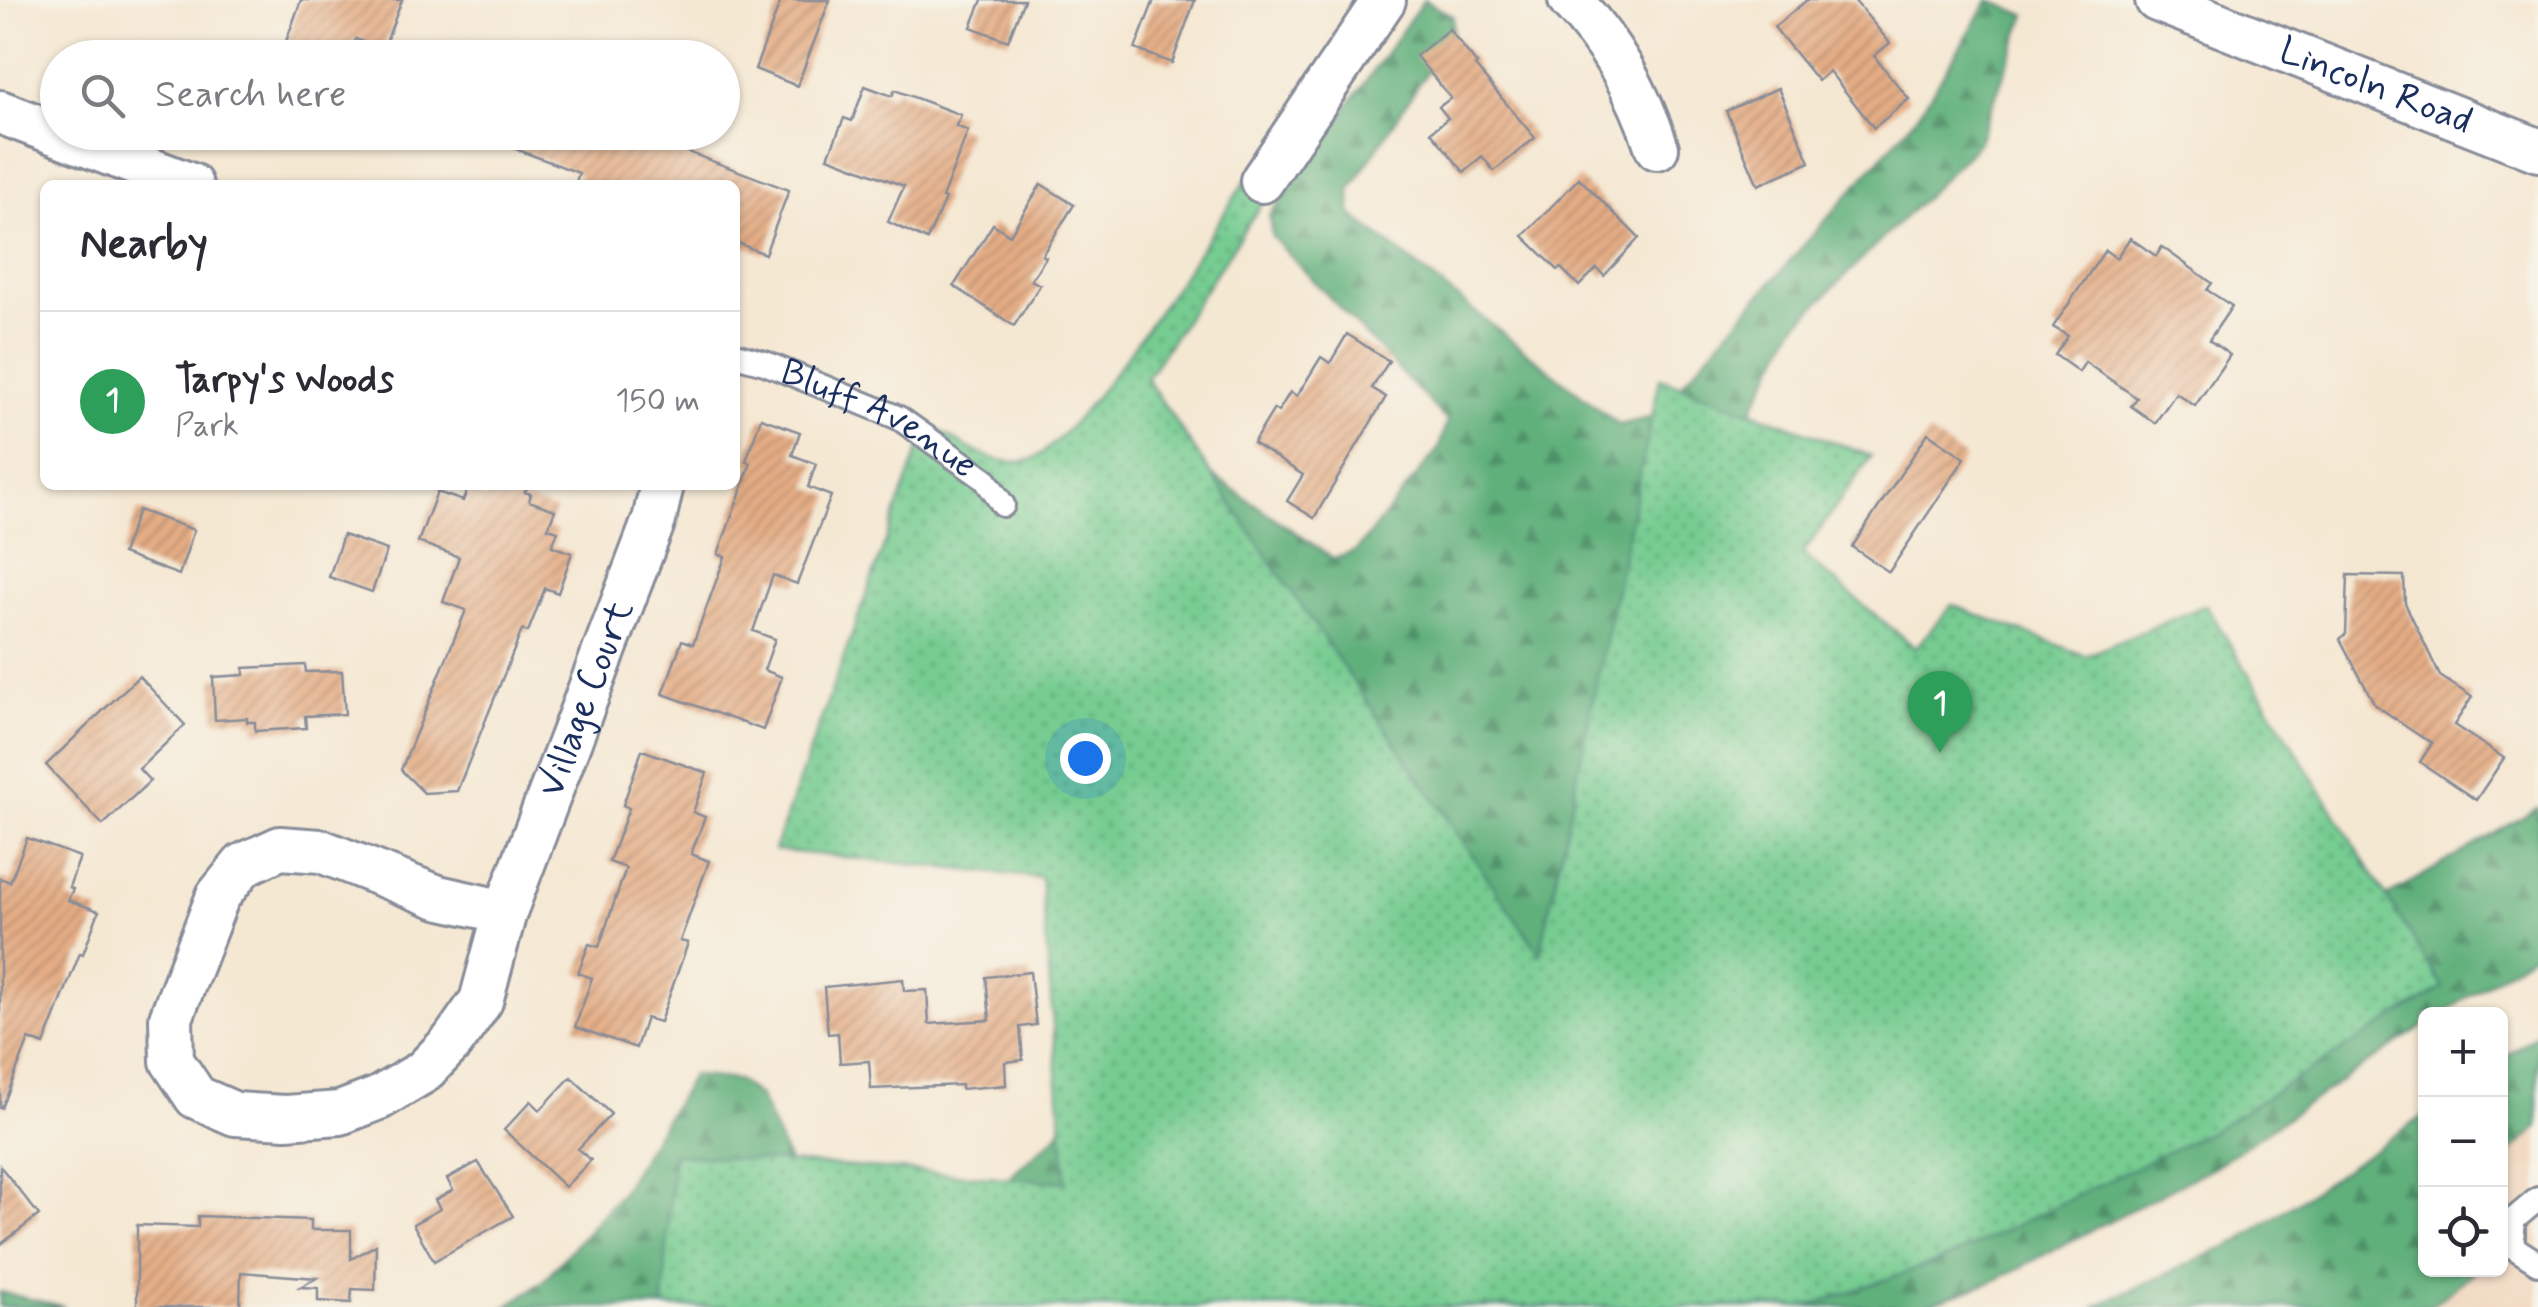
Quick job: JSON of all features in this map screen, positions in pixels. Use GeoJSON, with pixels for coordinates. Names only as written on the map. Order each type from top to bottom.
{"type":"FeatureCollection","features":[{"type":"Feature","properties":{"kind":"street"},"geometry":{"type":"LineString","coordinates":[[1262,181],[1384,0]]}},
{"type":"Feature","properties":{"kind":"street"},"geometry":{"type":"LineString","coordinates":[[1570,0],[1620,64],[1656,148]]}},
{"type":"Feature","properties":{"kind":"street","name":"Lincoln Road"},"geometry":{"type":"LineString","coordinates":[[2157,0],[2538,150]]}},
{"type":"Feature","properties":{"kind":"street"},"geometry":{"type":"LineString","coordinates":[[0,112],[40,127]]}},
{"type":"Feature","properties":{"kind":"street"},"geometry":{"type":"LineString","coordinates":[[99,150],[177,180]]}},
{"type":"Feature","properties":{"kind":"street","name":"Village Court"},"geometry":{"type":"LineString","coordinates":[[505,912],[438,896],[321,851],[280,848],[243,864],[218,896],[172,1018],[172,1061],[196,1097],[235,1114],[340,1114],[379,1098],[423,1072],[453,1041],[481,1001],[505,912],[654,520],[661,490]]}},
{"type":"Feature","properties":{"kind":"lane","name":"Bluff Avenue"},"geometry":{"type":"LineString","coordinates":[[740,356],[899,418],[985,480],[1003,505]]}},
{"type":"Feature","properties":{"kind":"lane"},"geometry":{"type":"LineString","coordinates":[[2538,1199],[2512,1220],[2513,1247],[2538,1263]]}},
{"type":"Feature","properties":{"kind":"shaded area"},"geometry":{"type":"Polygon","coordinates":[[[2538,1128],[2538,1307],[2429,1307],[2467,1277],[2508,1277],[2508,1154],[2538,1128]]]}},
{"type":"Feature","properties":{"kind":"green space"},"geometry":{"type":"Polygon","coordinates":[[[1424,0],[1453,16],[1452,33],[1350,190],[1351,214],[1619,425],[1653,417],[1918,115],[1989,0],[2026,15],[1978,144],[1795,326],[1753,408],[1753,412],[1871,456],[1802,555],[1916,648],[1952,605],[2086,656],[2206,605],[2386,897],[2538,808],[2538,950],[2452,1007],[2418,1007],[2418,1030],[2213,1167],[1992,1282],[1919,1307],[506,1307],[543,1281],[620,1194],[692,1075],[737,1080],[759,1096],[810,1208],[988,1195],[1056,1136],[1077,1099],[1146,378],[1211,474],[1334,559],[1356,551],[1439,448],[1447,421],[1272,237],[1269,216],[1424,0]]]}},
{"type":"Feature","properties":{"kind":"green space"},"geometry":{"type":"Polygon","coordinates":[[[1250,174],[1271,189],[1146,379],[1540,954],[1660,378],[1871,456],[1802,554],[1915,648],[1952,605],[2086,656],[2206,605],[2443,988],[2213,1130],[1948,1258],[1806,1307],[663,1307],[673,1154],[1066,1182],[1041,878],[774,850],[928,424],[975,451],[1000,460],[1026,461],[1047,449],[1076,420],[1143,333],[1250,174]]]}},
{"type":"Feature","properties":{"kind":"green space"},"geometry":{"type":"Polygon","coordinates":[[[2538,1033],[2538,1128],[2508,1154],[2508,1097],[2508,1055],[2538,1033]]]}},
{"type":"Feature","properties":{"kind":"green space"},"geometry":{"type":"Polygon","coordinates":[[[2418,1120],[2418,1277],[2468,1277],[2429,1307],[2094,1307],[2239,1241],[2418,1120]]]}},
{"type":"Feature","properties":{"kind":"green space"},"geometry":{"type":"Polygon","coordinates":[[[0,1292],[65,1307],[0,1307],[0,1292]]]}},
{"type":"Feature","properties":{"kind":"building"},"geometry":{"type":"Polygon","coordinates":[[[301,0],[402,0],[387,40],[287,40],[301,0]]]}},
{"type":"Feature","properties":{"kind":"building"},"geometry":{"type":"Polygon","coordinates":[[[781,0],[830,0],[797,86],[755,69],[781,0]]]}},
{"type":"Feature","properties":{"kind":"building"},"geometry":{"type":"Polygon","coordinates":[[[982,0],[1024,0],[1008,41],[971,27],[982,0]]]}},
{"type":"Feature","properties":{"kind":"building"},"geometry":{"type":"Polygon","coordinates":[[[1154,0],[1195,0],[1172,63],[1135,49],[1154,0]]]}},
{"type":"Feature","properties":{"kind":"building"},"geometry":{"type":"Polygon","coordinates":[[[1807,0],[1854,0],[1890,43],[1874,56],[1909,99],[1874,128],[1829,71],[1818,81],[1774,27],[1807,0]]]}},
{"type":"Feature","properties":{"kind":"building"},"geometry":{"type":"Polygon","coordinates":[[[1449,29],[1535,138],[1494,171],[1482,156],[1464,172],[1431,132],[1448,118],[1439,107],[1451,98],[1416,56],[1449,29]]]}},
{"type":"Feature","properties":{"kind":"building"},"geometry":{"type":"Polygon","coordinates":[[[865,86],[892,96],[895,90],[961,115],[956,126],[968,131],[927,240],[888,222],[904,186],[828,157],[844,118],[852,121],[865,86]]]}},
{"type":"Feature","properties":{"kind":"building"},"geometry":{"type":"Polygon","coordinates":[[[1778,88],[1810,162],[1758,185],[1726,111],[1778,88]]]}},
{"type":"Feature","properties":{"kind":"building"},"geometry":{"type":"Polygon","coordinates":[[[518,150],[682,150],[789,190],[765,254],[740,244],[740,180],[577,180],[579,173],[518,150]]]}},
{"type":"Feature","properties":{"kind":"building"},"geometry":{"type":"Polygon","coordinates":[[[1579,178],[1639,238],[1604,276],[1597,268],[1579,286],[1523,236],[1579,178]]]}},
{"type":"Feature","properties":{"kind":"building"},"geometry":{"type":"Polygon","coordinates":[[[1041,184],[1074,205],[1042,255],[1046,257],[1031,280],[1040,285],[1014,326],[954,286],[993,224],[1010,235],[1041,184]]]}},
{"type":"Feature","properties":{"kind":"building"},"geometry":{"type":"Polygon","coordinates":[[[2130,238],[2156,256],[2162,247],[2212,283],[2207,290],[2232,306],[2209,340],[2230,355],[2195,406],[2176,393],[2155,423],[2131,406],[2137,398],[2085,362],[2079,372],[2055,355],[2068,336],[2053,327],[2105,250],[2116,258],[2130,238]]]}},
{"type":"Feature","properties":{"kind":"building"},"geometry":{"type":"Polygon","coordinates":[[[1347,334],[1389,361],[1372,388],[1386,397],[1314,518],[1287,501],[1303,475],[1253,443],[1274,409],[1278,412],[1290,392],[1297,396],[1321,357],[1330,363],[1347,334]]]}},
{"type":"Feature","properties":{"kind":"building"},"geometry":{"type":"Polygon","coordinates":[[[761,418],[800,432],[792,455],[816,464],[808,487],[831,496],[797,584],[773,575],[753,631],[775,639],[764,670],[782,677],[763,730],[663,694],[682,640],[693,644],[725,557],[718,554],[751,463],[746,461],[761,418]]]}},
{"type":"Feature","properties":{"kind":"building"},"geometry":{"type":"Polygon","coordinates":[[[1928,433],[1965,458],[1889,572],[1852,547],[1928,433]]]}},
{"type":"Feature","properties":{"kind":"building"},"geometry":{"type":"Polygon","coordinates":[[[467,490],[526,490],[531,494],[529,501],[555,510],[548,528],[558,531],[552,546],[572,553],[558,593],[545,588],[528,632],[522,630],[457,791],[424,793],[401,770],[466,610],[443,602],[459,557],[418,542],[437,492],[463,501],[467,490]]]}},
{"type":"Feature","properties":{"kind":"building"},"geometry":{"type":"Polygon","coordinates":[[[138,510],[194,530],[179,575],[122,554],[138,510]]]}},
{"type":"Feature","properties":{"kind":"building"},"geometry":{"type":"Polygon","coordinates":[[[343,535],[387,550],[372,592],[329,577],[343,535]]]}},
{"type":"Feature","properties":{"kind":"building"},"geometry":{"type":"Polygon","coordinates":[[[2348,575],[2404,576],[2405,603],[2440,676],[2472,697],[2454,725],[2504,758],[2476,800],[2420,762],[2432,743],[2375,705],[2340,639],[2346,634],[2348,575]]]}},
{"type":"Feature","properties":{"kind":"building"},"geometry":{"type":"Polygon","coordinates":[[[305,665],[306,672],[342,671],[345,714],[305,716],[306,728],[255,731],[255,722],[247,722],[247,718],[215,720],[213,677],[244,675],[244,668],[305,665]]]}},
{"type":"Feature","properties":{"kind":"building"},"geometry":{"type":"Polygon","coordinates":[[[139,676],[185,725],[139,769],[150,781],[103,825],[46,765],[139,676]]]}},
{"type":"Feature","properties":{"kind":"building"},"geometry":{"type":"Polygon","coordinates":[[[642,750],[707,773],[693,812],[705,817],[691,854],[709,861],[680,941],[688,943],[660,1022],[646,1018],[636,1048],[575,1027],[592,978],[578,973],[589,944],[599,947],[626,868],[609,862],[629,808],[623,805],[642,750]]]}},
{"type":"Feature","properties":{"kind":"building"},"geometry":{"type":"Polygon","coordinates":[[[27,838],[80,857],[68,900],[99,911],[44,1045],[29,1039],[0,1108],[0,878],[10,882],[27,838]]]}},
{"type":"Feature","properties":{"kind":"building"},"geometry":{"type":"Polygon","coordinates":[[[1030,972],[1036,1025],[1020,1027],[1023,1060],[1005,1062],[1006,1085],[871,1089],[869,1061],[840,1063],[838,1033],[828,1034],[824,987],[903,979],[904,991],[927,990],[929,1024],[990,1020],[986,977],[1030,972]]]}},
{"type":"Feature","properties":{"kind":"building"},"geometry":{"type":"Polygon","coordinates":[[[571,1077],[611,1114],[578,1149],[591,1160],[565,1187],[504,1130],[531,1101],[540,1110],[571,1077]]]}},
{"type":"Feature","properties":{"kind":"building"},"geometry":{"type":"Polygon","coordinates":[[[478,1162],[513,1216],[434,1261],[413,1224],[440,1209],[435,1200],[453,1190],[447,1179],[478,1162]]]}},
{"type":"Feature","properties":{"kind":"building"},"geometry":{"type":"Polygon","coordinates":[[[0,1166],[39,1215],[0,1245],[0,1166]]]}},
{"type":"Feature","properties":{"kind":"building"},"geometry":{"type":"Polygon","coordinates":[[[198,1216],[311,1220],[311,1230],[351,1230],[351,1259],[376,1245],[375,1290],[352,1289],[351,1303],[318,1301],[318,1288],[300,1287],[317,1278],[241,1272],[240,1307],[137,1307],[137,1225],[198,1227],[198,1216]]]}},
{"type":"Feature","properties":{"kind":"place","name":"Tarpy's Woods"},"geometry":{"type":"Point","coordinates":[1940,753]}}]}
